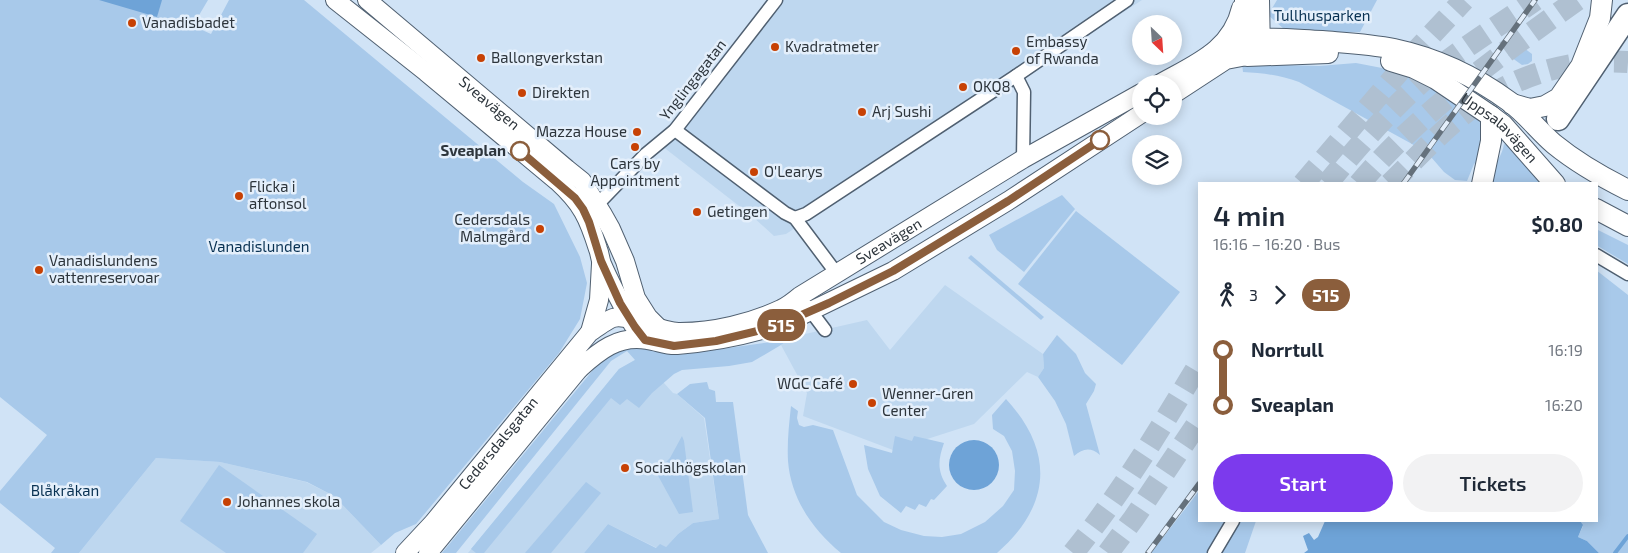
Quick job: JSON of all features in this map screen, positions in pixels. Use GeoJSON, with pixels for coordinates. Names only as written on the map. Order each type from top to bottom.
{"type":"FeatureCollection","features":[{"type":"Feature","properties":{"kind":"highway"},"geometry":{"type":"LineString","coordinates":[[1548,124],[1628,15]]}},
{"type":"Feature","properties":{"kind":"main road","name":"Sveavägen"},"geometry":{"type":"LineString","coordinates":[[335,0],[426,72],[575,198],[592,210],[611,229],[625,261],[636,298],[648,316],[660,329],[679,333],[716,329],[752,320],[783,309],[800,296],[1023,159],[1132,99]]}},
{"type":"Feature","properties":{"kind":"main road","name":"Sveavägen"},"geometry":{"type":"LineString","coordinates":[[367,0],[582,181],[592,210],[600,256],[620,303],[645,340]]}},
{"type":"Feature","properties":{"kind":"main road"},"geometry":{"type":"LineString","coordinates":[[1244,0],[1254,48]]}},
{"type":"Feature","properties":{"kind":"main road"},"geometry":{"type":"LineString","coordinates":[[1211,54],[1225,40],[1238,22],[1244,0]]}},
{"type":"Feature","properties":{"kind":"main road"},"geometry":{"type":"LineString","coordinates":[[1512,104],[1530,109],[1545,106],[1559,98],[1581,66],[1600,18],[1602,0]]}},
{"type":"Feature","properties":{"kind":"main road"},"geometry":{"type":"LineString","coordinates":[[1254,48],[1260,6]]}},
{"type":"Feature","properties":{"kind":"main road"},"geometry":{"type":"LineString","coordinates":[[1260,6],[1266,24],[1289,39]]}},
{"type":"Feature","properties":{"kind":"main road"},"geometry":{"type":"LineString","coordinates":[[1182,89],[1226,60],[1254,48],[1289,39],[1360,44],[1394,49],[1422,56],[1455,69],[1490,88],[1512,104],[1548,124],[1570,155],[1628,190]]}},
{"type":"Feature","properties":{"kind":"main road"},"geometry":{"type":"LineString","coordinates":[[1175,75],[1211,54],[1237,43],[1254,48]]}},
{"type":"Feature","properties":{"kind":"main road","name":"Uppsalavägen"},"geometry":{"type":"LineString","coordinates":[[1254,48],[1339,52],[1398,63],[1414,68],[1436,79],[1497,121],[1553,182]]}},
{"type":"Feature","properties":{"kind":"main road","name":"Sveavägen"},"geometry":{"type":"LineString","coordinates":[[622,341],[645,340],[674,346],[716,341],[774,327],[812,312],[893,271],[1008,201],[1132,120]]}},
{"type":"Feature","properties":{"kind":"main road"},"geometry":{"type":"LineString","coordinates":[[1482,182],[1490,141],[1497,121],[1520,131],[1548,124]]}},
{"type":"Feature","properties":{"kind":"main road"},"geometry":{"type":"LineString","coordinates":[[1598,210],[1628,226]]}},
{"type":"Feature","properties":{"kind":"main road"},"geometry":{"type":"LineString","coordinates":[[1598,223],[1628,236]]}},
{"type":"Feature","properties":{"kind":"main road","name":"Cedersdalsgatan"},"geometry":{"type":"LineString","coordinates":[[590,332],[600,300],[600,256]]}},
{"type":"Feature","properties":{"kind":"main road"},"geometry":{"type":"LineString","coordinates":[[636,298],[629,318],[660,329]]}},
{"type":"Feature","properties":{"kind":"main road","name":"Cedersdalsgatan"},"geometry":{"type":"LineString","coordinates":[[405,553],[434,523],[590,332],[614,318],[629,318]]}},
{"type":"Feature","properties":{"kind":"main road","name":"Cedersdalsgatan"},"geometry":{"type":"LineString","coordinates":[[428,553],[579,369],[591,348],[629,318]]}},
{"type":"Feature","properties":{"kind":"main road","name":"Cedersdalsgatan"},"geometry":{"type":"LineString","coordinates":[[579,369],[601,350],[622,341]]}},
{"type":"Feature","properties":{"kind":"street"},"geometry":{"type":"LineString","coordinates":[[795,218],[806,214],[1016,76],[1127,0]]}},
{"type":"Feature","properties":{"kind":"street","name":"Ynglingagatan"},"geometry":{"type":"LineString","coordinates":[[592,210],[646,154],[675,130],[773,1]]}},
{"type":"Feature","properties":{"kind":"street"},"geometry":{"type":"LineString","coordinates":[[1016,76],[1024,92],[1023,159]]}},
{"type":"Feature","properties":{"kind":"street"},"geometry":{"type":"LineString","coordinates":[[675,130],[795,218],[837,274]]}},
{"type":"Feature","properties":{"kind":"street"},"geometry":{"type":"LineString","coordinates":[[1598,256],[1628,274]]}},
{"type":"Feature","properties":{"kind":"street"},"geometry":{"type":"LineString","coordinates":[[800,296],[825,330]]}},
{"type":"Feature","properties":{"kind":"street"},"geometry":{"type":"LineString","coordinates":[[1214,553],[1232,522]]}},
{"type":"Feature","properties":{"kind":"shaded area"},"geometry":{"type":"Polygon","coordinates":[[[99,0],[162,0],[157,17],[99,0]]]}},
{"type":"Feature","properties":{"kind":"shaded area"},"geometry":{"type":"Polygon","coordinates":[[[776,0],[1142,0],[786,234],[774,236],[752,216],[662,146],[776,0]]]}},
{"type":"Feature","properties":{"kind":"shaded area"},"geometry":{"type":"Polygon","coordinates":[[[945,285],[1043,354],[1044,368],[1038,377],[1027,372],[974,424],[893,450],[803,416],[807,393],[781,345],[792,337],[867,320],[890,350],[945,285]]]}},
{"type":"Feature","properties":{"kind":"shaded area","name":"Socialhögskolan"},"geometry":{"type":"Polygon","coordinates":[[[635,360],[704,418],[719,519],[693,523],[678,534],[666,547],[657,548],[608,524],[584,553],[468,553],[619,369],[635,360]]]}},
{"type":"Feature","properties":{"kind":"shaded area"},"geometry":{"type":"Polygon","coordinates":[[[974,440],[984,442],[992,447],[997,455],[999,465],[997,475],[992,483],[984,488],[974,490],[964,488],[956,483],[951,475],[949,465],[951,455],[956,447],[964,442],[974,440]]]}},
{"type":"Feature","properties":{"kind":"shaded area","name":"Johannes skola"},"geometry":{"type":"Polygon","coordinates":[[[156,458],[220,462],[306,482],[334,496],[381,545],[371,553],[79,553],[156,458]]]}},
{"type":"Feature","properties":{"kind":"shaded area"},"geometry":{"type":"Polygon","coordinates":[[[1325,522],[1581,522],[1583,525],[1578,537],[1587,541],[1599,553],[1304,553],[1308,550],[1303,536],[1309,533],[1314,540],[1318,537],[1325,522]]]}},
{"type":"Feature","properties":{"kind":"green space","name":"Vanadislunden"},"geometry":{"type":"Polygon","coordinates":[[[0,0],[208,0],[195,22],[191,25],[211,34],[229,0],[304,0],[523,182],[554,204],[580,257],[587,283],[580,319],[559,353],[416,524],[395,533],[381,545],[334,496],[307,482],[220,462],[156,458],[79,553],[51,553],[55,548],[0,503],[0,491],[47,435],[0,397],[0,0]]]}},
{"type":"Feature","properties":{"kind":"green space","name":"Tullhusparken"},"geometry":{"type":"Polygon","coordinates":[[[1277,0],[1377,0],[1360,32],[1323,32],[1284,29],[1268,15],[1277,0]]]}},
{"type":"Feature","properties":{"kind":"green space"},"geometry":{"type":"Polygon","coordinates":[[[1515,41],[1532,54],[1532,61],[1528,64],[1522,65],[1508,55],[1515,41]]]}},
{"type":"Feature","properties":{"kind":"green space"},"geometry":{"type":"Polygon","coordinates":[[[1356,63],[1382,68],[1424,82],[1479,120],[1484,132],[1479,160],[1474,164],[1467,181],[1455,180],[1444,172],[1431,157],[1412,144],[1299,82],[1271,75],[1243,72],[1242,64],[1319,66],[1356,63]]]}},
{"type":"Feature","properties":{"kind":"green space"},"geometry":{"type":"Polygon","coordinates":[[[1504,144],[1509,146],[1529,167],[1539,182],[1491,182],[1492,173],[1504,144]]]}},
{"type":"Feature","properties":{"kind":"green space"},"geometry":{"type":"Polygon","coordinates":[[[1062,195],[1075,209],[1024,272],[997,250],[989,235],[1062,195]]]}},
{"type":"Feature","properties":{"kind":"green space"},"geometry":{"type":"Polygon","coordinates":[[[1076,211],[1180,292],[1122,365],[1018,284],[1076,211]]]}},
{"type":"Feature","properties":{"kind":"green space"},"geometry":{"type":"Polygon","coordinates":[[[1598,230],[1628,245],[1628,264],[1598,246],[1598,230]]]}},
{"type":"Feature","properties":{"kind":"green space"},"geometry":{"type":"Polygon","coordinates":[[[971,255],[1044,317],[1041,320],[968,258],[971,255]]]}},
{"type":"Feature","properties":{"kind":"green space"},"geometry":{"type":"Polygon","coordinates":[[[1598,272],[1628,295],[1628,553],[1599,553],[1587,541],[1578,537],[1583,526],[1581,522],[1598,522],[1598,272]]]}},
{"type":"Feature","properties":{"kind":"green space"},"geometry":{"type":"Polygon","coordinates":[[[1057,335],[1076,354],[1085,373],[1096,384],[1086,404],[1100,455],[1087,450],[1081,451],[1074,456],[1066,424],[1055,401],[1038,377],[1044,368],[1043,354],[1057,335]]]}},
{"type":"Feature","properties":{"kind":"green space"},"geometry":{"type":"Polygon","coordinates":[[[792,337],[752,362],[682,370],[674,374],[652,393],[639,408],[627,399],[620,405],[611,398],[484,553],[476,553],[471,549],[619,369],[635,360],[627,351],[611,361],[456,553],[442,553],[608,354],[628,345],[678,355],[771,342],[792,337]]]}},
{"type":"Feature","properties":{"kind":"green space"},"geometry":{"type":"Polygon","coordinates":[[[707,382],[709,389],[715,391],[716,402],[733,402],[748,515],[768,553],[584,553],[608,524],[656,548],[660,544],[666,547],[678,534],[693,523],[719,519],[705,418],[677,394],[690,384],[707,382]]]}},
{"type":"Feature","properties":{"kind":"green space"},"geometry":{"type":"Polygon","coordinates":[[[1006,399],[1022,419],[1033,439],[1039,459],[1040,478],[1036,498],[1028,517],[1015,535],[997,553],[841,553],[821,534],[805,513],[794,488],[788,461],[791,406],[798,411],[799,425],[804,427],[813,425],[833,430],[857,495],[884,522],[901,530],[924,536],[942,537],[961,534],[985,522],[1003,506],[1014,490],[1015,471],[1012,451],[1004,436],[993,429],[992,415],[1006,399]]]}},
{"type":"Feature","properties":{"kind":"green space"},"geometry":{"type":"Polygon","coordinates":[[[682,436],[693,512],[679,514],[656,472],[670,458],[682,436]]]}},
{"type":"Feature","properties":{"kind":"green space"},"geometry":{"type":"Polygon","coordinates":[[[895,436],[912,441],[914,436],[944,443],[940,470],[947,486],[934,500],[931,499],[926,507],[919,504],[915,510],[906,506],[901,513],[880,496],[868,469],[864,445],[892,453],[895,436]]]}},
{"type":"Feature","properties":{"kind":"green space"},"geometry":{"type":"Polygon","coordinates":[[[219,465],[317,534],[303,553],[226,553],[180,521],[219,465]]]}},
{"type":"Feature","properties":{"kind":"green space"},"geometry":{"type":"Polygon","coordinates":[[[586,482],[601,493],[551,553],[525,553],[586,482]]]}},
{"type":"Feature","properties":{"kind":"green space"},"geometry":{"type":"Polygon","coordinates":[[[1198,492],[1198,522],[1256,522],[1245,553],[1151,553],[1198,492]]]}},
{"type":"Feature","properties":{"kind":"waterway"},"geometry":{"type":"LineString","coordinates":[[1615,553],[1628,536]]}},
{"type":"Feature","properties":{"kind":"tunnel"},"geometry":{"type":"LineString","coordinates":[[1305,182],[1419,48],[1464,0]]}},
{"type":"Feature","properties":{"kind":"tunnel"},"geometry":{"type":"LineString","coordinates":[[1329,182],[1375,129],[1426,78],[1466,47],[1535,0]]}},
{"type":"Feature","properties":{"kind":"tunnel"},"geometry":{"type":"LineString","coordinates":[[1361,182],[1408,132],[1462,85],[1577,0]]}},
{"type":"Feature","properties":{"kind":"tunnel"},"geometry":{"type":"LineString","coordinates":[[1392,182],[1456,120],[1496,92],[1532,76],[1570,65],[1589,62],[1628,62]]}},
{"type":"Feature","properties":{"kind":"tunnel"},"geometry":{"type":"LineString","coordinates":[[1073,553],[1124,484],[1198,366]]}},
{"type":"Feature","properties":{"kind":"tunnel"},"geometry":{"type":"LineString","coordinates":[[1108,553],[1134,518],[1198,422]]}},
{"type":"Feature","properties":{"kind":"railway"},"geometry":{"type":"LineString","coordinates":[[1404,182],[1535,0]]}},
{"type":"Feature","properties":{"kind":"railway"},"geometry":{"type":"LineString","coordinates":[[1148,553],[1198,485]]}},
{"type":"Feature","properties":{"kind":"bus line","name":"515"},"geometry":{"type":"LineString","coordinates":[[520,151],[575,198],[583,209],[599,250],[601,261],[620,303],[645,340],[674,346],[716,341],[774,327],[829,303],[893,271],[1008,201],[1100,140]]}},
{"type":"Feature","properties":{"kind":"place","name":"Vanadisbadet"},"geometry":{"type":"Point","coordinates":[132,23]}},
{"type":"Feature","properties":{"kind":"place","name":"Kvadratmeter"},"geometry":{"type":"Point","coordinates":[775,47]}},
{"type":"Feature","properties":{"kind":"place","name":"Embassy of Rwanda"},"geometry":{"type":"Point","coordinates":[1016,51]}},
{"type":"Feature","properties":{"kind":"place","name":"Ballongverkstan"},"geometry":{"type":"Point","coordinates":[481,58]}},
{"type":"Feature","properties":{"kind":"place","name":"OKQ8"},"geometry":{"type":"Point","coordinates":[963,87]}},
{"type":"Feature","properties":{"kind":"place","name":"Direkten"},"geometry":{"type":"Point","coordinates":[522,93]}},
{"type":"Feature","properties":{"kind":"place","name":"Arj Sushi"},"geometry":{"type":"Point","coordinates":[862,112]}},
{"type":"Feature","properties":{"kind":"place","name":"Mazza House"},"geometry":{"type":"Point","coordinates":[637,132]}},
{"type":"Feature","properties":{"kind":"place","name":"Cars by Appointment"},"geometry":{"type":"Point","coordinates":[635,147]}},
{"type":"Feature","properties":{"kind":"place","name":"Sveaplan"},"geometry":{"type":"Point","coordinates":[520,151]}},
{"type":"Feature","properties":{"kind":"place","name":"O'Learys"},"geometry":{"type":"Point","coordinates":[754,172]}},
{"type":"Feature","properties":{"kind":"place","name":"Flicka i aftonsol"},"geometry":{"type":"Point","coordinates":[239,196]}},
{"type":"Feature","properties":{"kind":"place","name":"Getingen"},"geometry":{"type":"Point","coordinates":[697,212]}},
{"type":"Feature","properties":{"kind":"place","name":"Cedersdals Malmgård"},"geometry":{"type":"Point","coordinates":[540,229]}},
{"type":"Feature","properties":{"kind":"place","name":"Vanadislundens vattenreservoar"},"geometry":{"type":"Point","coordinates":[39,270]}},
{"type":"Feature","properties":{"kind":"place","name":"WGC Café"},"geometry":{"type":"Point","coordinates":[853,384]}},
{"type":"Feature","properties":{"kind":"place","name":"Wenner-Gren Center"},"geometry":{"type":"Point","coordinates":[872,403]}},
{"type":"Feature","properties":{"kind":"place","name":"Socialhögskolan"},"geometry":{"type":"Point","coordinates":[625,468]}},
{"type":"Feature","properties":{"kind":"place","name":"Johannes skola"},"geometry":{"type":"Point","coordinates":[227,502]}},
{"type":"Feature","properties":{"kind":"park label","name":"Blåkråkan"},"geometry":{"type":"Point","coordinates":[65,491]}}]}
